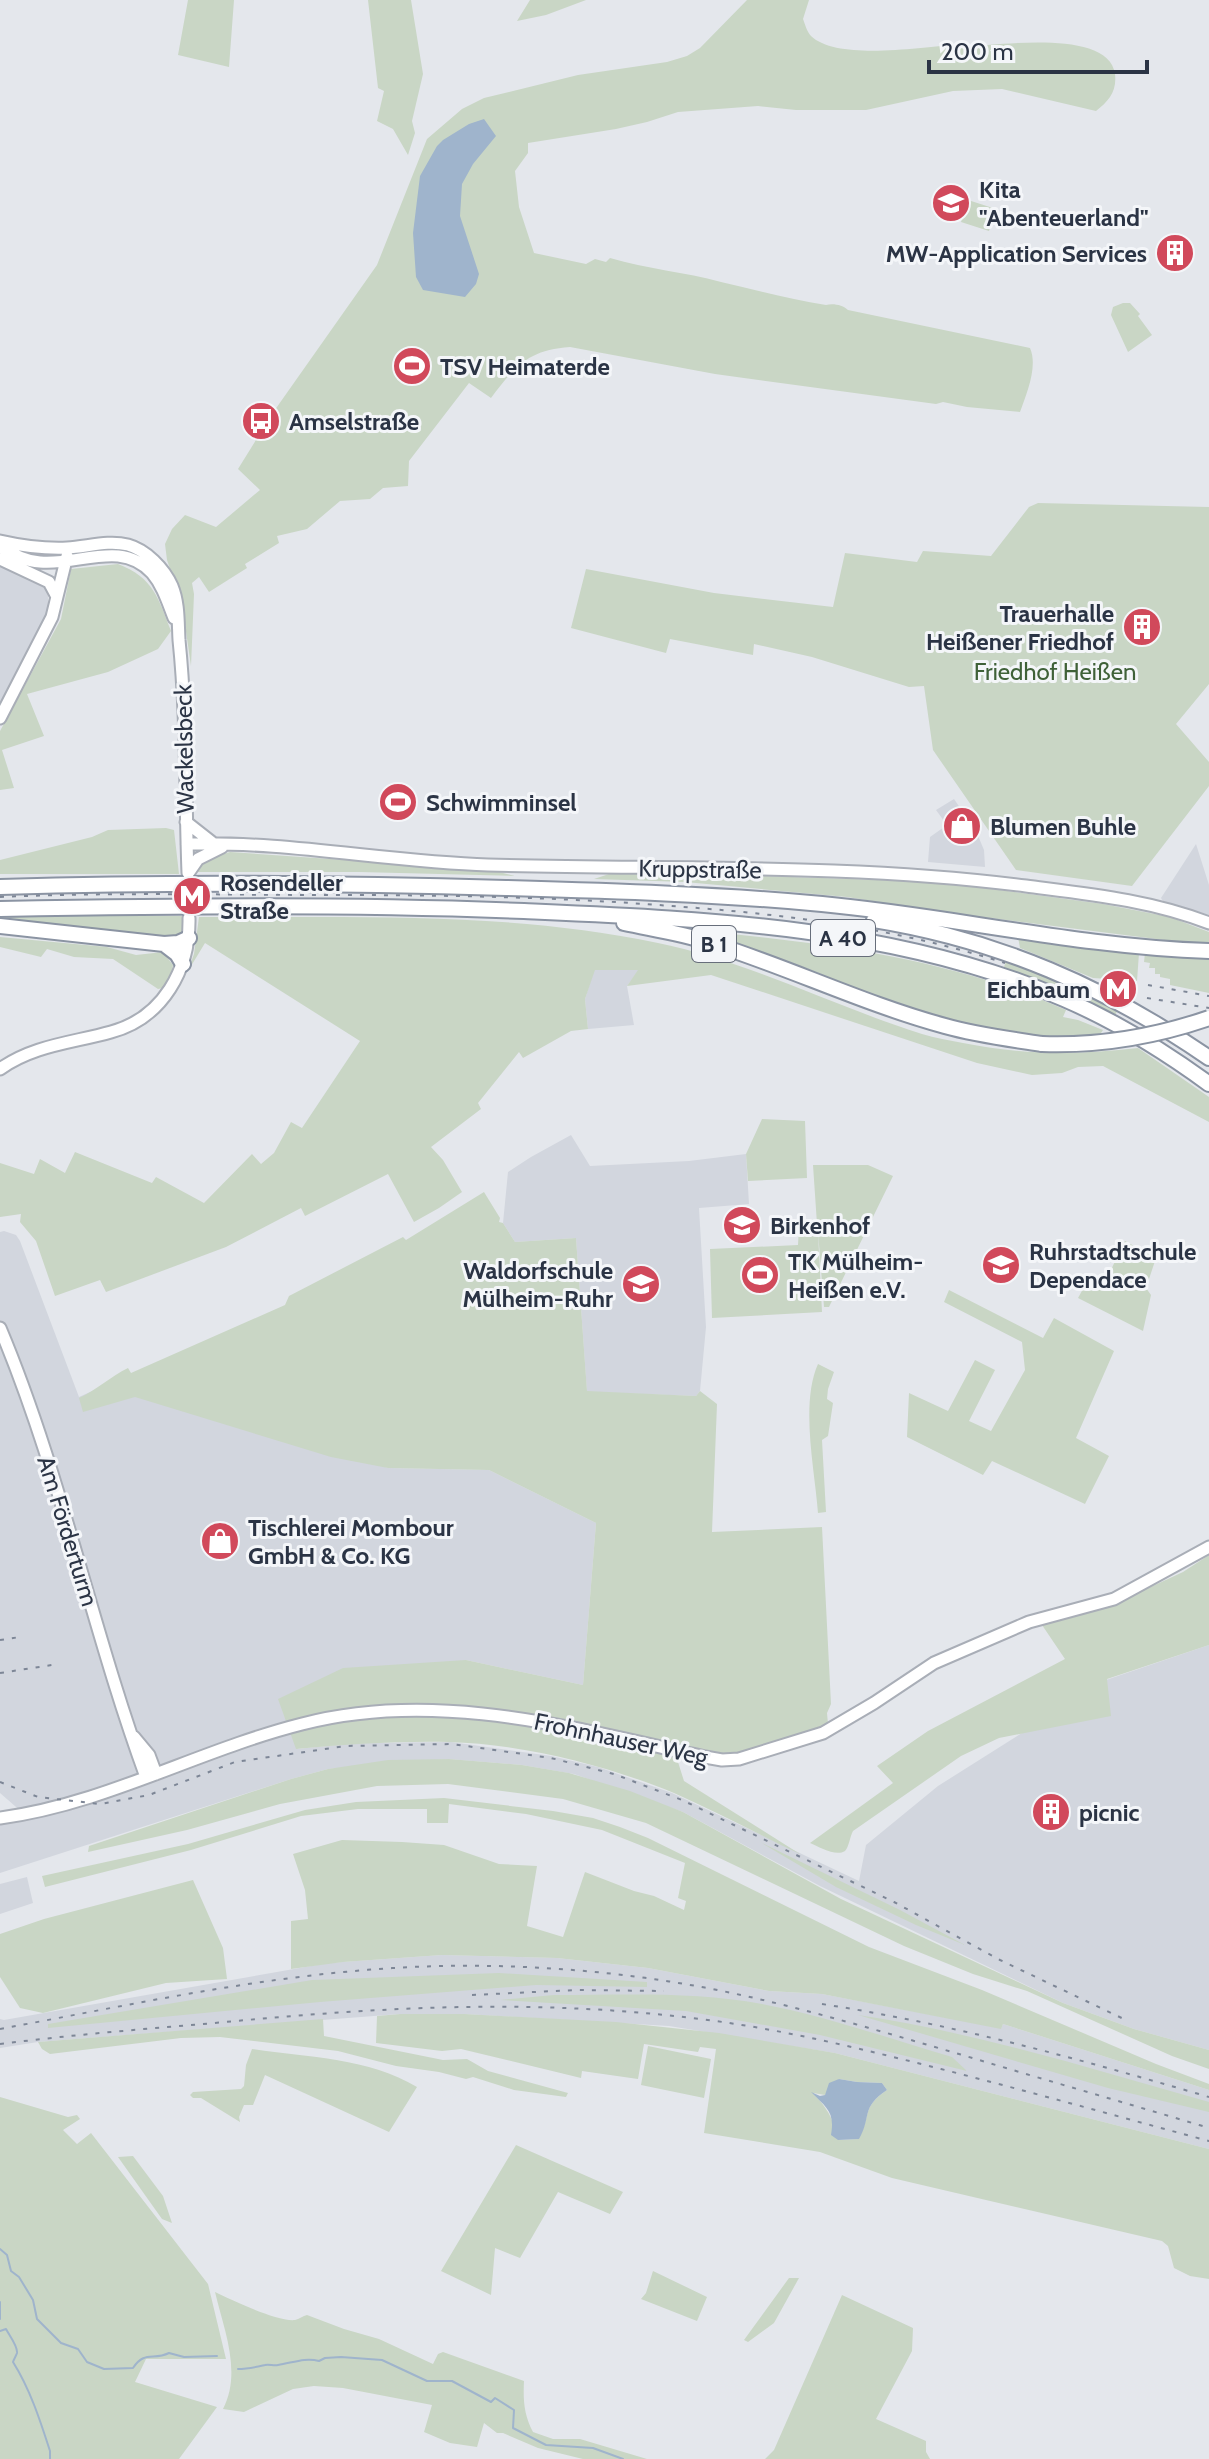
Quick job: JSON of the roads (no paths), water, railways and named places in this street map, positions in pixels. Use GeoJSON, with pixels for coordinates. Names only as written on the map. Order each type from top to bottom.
{"type":"FeatureCollection","features":[{"type":"Feature","properties":{"kind":"highway","name":"A 40"},"geometry":{"type":"LineString","coordinates":[[0,887],[351,884],[629,892],[747,899],[888,922],[1010,953],[1113,998],[1161,1025],[1209,1058]]}},
{"type":"Feature","properties":{"kind":"highway"},"geometry":{"type":"LineString","coordinates":[[747,899],[822,904],[1125,945],[1209,951]]}},
{"type":"Feature","properties":{"kind":"highway","name":"A 40"},"geometry":{"type":"LineString","coordinates":[[0,909],[312,906],[580,914],[700,921],[817,933],[959,962],[1034,987],[1134,1035],[1209,1084]]}},
{"type":"Feature","properties":{"kind":"highway","name":"B 1"},"geometry":{"type":"LineString","coordinates":[[580,914],[704,940],[946,1027],[988,1037],[1042,1044],[1099,1044],[1148,1036],[1209,1018]]}},
{"type":"Feature","properties":{"kind":"highway"},"geometry":{"type":"LineString","coordinates":[[0,926],[164,944],[189,938]]}},
{"type":"Feature","properties":{"kind":"highway"},"geometry":{"type":"LineString","coordinates":[[164,944],[177,954],[183,964]]}},
{"type":"Feature","properties":{"kind":"street"},"geometry":{"type":"LineString","coordinates":[[0,544],[69,548],[52,617],[0,718]]}},
{"type":"Feature","properties":{"kind":"street"},"geometry":{"type":"LineString","coordinates":[[0,544],[13,555]]}},
{"type":"Feature","properties":{"kind":"street","name":"Wackelsbeck"},"geometry":{"type":"LineString","coordinates":[[69,548],[99,544],[128,545],[150,558],[172,586],[184,683],[188,873],[198,859],[220,845]]}},
{"type":"Feature","properties":{"kind":"street","name":"Wackelsbeck"},"geometry":{"type":"LineString","coordinates":[[66,561],[114,554],[137,561],[152,573],[178,625]]}},
{"type":"Feature","properties":{"kind":"street"},"geometry":{"type":"LineString","coordinates":[[0,556],[13,555],[39,562],[66,561]]}},
{"type":"Feature","properties":{"kind":"street"},"geometry":{"type":"LineString","coordinates":[[0,556],[49,582],[56,595]]}},
{"type":"Feature","properties":{"kind":"street"},"geometry":{"type":"LineString","coordinates":[[186,822],[220,845]]}},
{"type":"Feature","properties":{"kind":"street","name":"Kruppstraße"},"geometry":{"type":"LineString","coordinates":[[187,844],[485,865],[716,868],[924,876],[998,882],[1125,899],[1209,923]]}},
{"type":"Feature","properties":{"kind":"street"},"geometry":{"type":"LineString","coordinates":[[0,1069],[31,1051],[114,1032],[144,1017],[165,997],[183,964],[189,938],[189,918]]}},
{"type":"Feature","properties":{"kind":"street","name":"Am Förderturm"},"geometry":{"type":"LineString","coordinates":[[0,1328],[51,1470],[87,1595],[133,1736],[151,1775]]}},
{"type":"Feature","properties":{"kind":"street","name":"Frohnhauser Weg"},"geometry":{"type":"LineString","coordinates":[[0,1818],[56,1808],[284,1729],[323,1719],[389,1712],[439,1711],[520,1718],[713,1759],[739,1759],[823,1733],[934,1663],[1029,1622],[1114,1599],[1209,1547]]}},
{"type":"Feature","properties":{"kind":"street","name":"Am Förderturm"},"geometry":{"type":"LineString","coordinates":[[133,1736],[149,1755],[151,1775]]}},
{"type":"Feature","properties":{"kind":"street"},"geometry":{"type":"LineString","coordinates":[[149,1755],[177,1765]]}},
{"type":"Feature","properties":{"kind":"water"},"geometry":{"type":"Polygon","coordinates":[[[484,119],[496,136],[473,164],[462,184],[460,216],[479,274],[476,284],[465,297],[423,290],[416,277],[413,233],[420,176],[443,140],[484,119]]]}},
{"type":"Feature","properties":{"kind":"water"},"geometry":{"type":"Polygon","coordinates":[[[839,2079],[882,2083],[887,2090],[873,2102],[859,2139],[838,2140],[831,2135],[832,2121],[828,2111],[811,2092],[825,2095],[829,2083],[839,2079]]]}},
{"type":"Feature","properties":{"kind":"waterway"},"geometry":{"type":"LineString","coordinates":[[0,2249],[7,2255],[11,2271],[19,2277],[33,2300],[37,2319],[61,2343],[78,2349],[87,2362],[104,2369],[133,2368],[145,2357],[169,2353],[184,2357],[217,2356]]}},
{"type":"Feature","properties":{"kind":"waterway"},"geometry":{"type":"LineString","coordinates":[[0,2302],[0,2319]]}},
{"type":"Feature","properties":{"kind":"waterway"},"geometry":{"type":"LineString","coordinates":[[0,2331],[6,2329],[16,2347],[13,2362],[34,2405],[50,2459]]}},
{"type":"Feature","properties":{"kind":"waterway"},"geometry":{"type":"LineString","coordinates":[[238,2369],[325,2358],[382,2360],[427,2381],[452,2381],[491,2402],[495,2398],[514,2410],[513,2428],[546,2445],[593,2448],[623,2459]]}},
{"type":"Feature","properties":{"kind":"railway"},"geometry":{"type":"LineString","coordinates":[[0,897],[125,894],[418,895],[629,903],[756,913],[840,924],[923,940],[1005,963]]}},
{"type":"Feature","properties":{"kind":"railway"},"geometry":{"type":"LineString","coordinates":[[1148,985],[1209,996]]}},
{"type":"Feature","properties":{"kind":"railway"},"geometry":{"type":"LineString","coordinates":[[1147,998],[1209,1008]]}},
{"type":"Feature","properties":{"kind":"railway"},"geometry":{"type":"LineString","coordinates":[[0,1640],[20,1637]]}},
{"type":"Feature","properties":{"kind":"railway"},"geometry":{"type":"LineString","coordinates":[[0,1673],[52,1665]]}},
{"type":"Feature","properties":{"kind":"railway"},"geometry":{"type":"LineString","coordinates":[[0,1782],[38,1797],[100,1804],[149,1795],[235,1762],[346,1746],[452,1744],[551,1758],[614,1774],[682,1800],[894,1902],[1000,1960],[1128,2021]]}},
{"type":"Feature","properties":{"kind":"railway"},"geometry":{"type":"LineString","coordinates":[[0,2029],[220,1988],[331,1973],[442,1966],[558,1969],[674,1982],[776,2003],[1209,2128]]}},
{"type":"Feature","properties":{"kind":"railway"},"geometry":{"type":"LineString","coordinates":[[472,1995],[576,1990],[664,1991]]}},
{"type":"Feature","properties":{"kind":"railway"},"geometry":{"type":"LineString","coordinates":[[822,2004],[1017,2044],[1209,2097]]}},
{"type":"Feature","properties":{"kind":"railway"},"geometry":{"type":"LineString","coordinates":[[0,2044],[276,2017],[397,2009],[517,2007],[638,2012],[731,2023],[822,2040],[1209,2141]]}},
{"type":"Feature","properties":{"kind":"place","name":"Kita \"Abenteuerland\""},"geometry":{"type":"Point","coordinates":[951,203]}},
{"type":"Feature","properties":{"kind":"place","name":"MW-Application Services"},"geometry":{"type":"Point","coordinates":[1175,253]}},
{"type":"Feature","properties":{"kind":"place","name":"TSV Heimaterde"},"geometry":{"type":"Point","coordinates":[412,366]}},
{"type":"Feature","properties":{"kind":"place","name":"Amselstraße"},"geometry":{"type":"Point","coordinates":[261,421]}},
{"type":"Feature","properties":{"kind":"place","name":"Trauerhalle Heißener Friedhof"},"geometry":{"type":"Point","coordinates":[1142,627]}},
{"type":"Feature","properties":{"kind":"place","name":"Schwimminsel"},"geometry":{"type":"Point","coordinates":[398,802]}},
{"type":"Feature","properties":{"kind":"place","name":"Blumen Buhle"},"geometry":{"type":"Point","coordinates":[962,826]}},
{"type":"Feature","properties":{"kind":"place","name":"Rosendeller Straße"},"geometry":{"type":"Point","coordinates":[192,896]}},
{"type":"Feature","properties":{"kind":"place","name":"Eichbaum"},"geometry":{"type":"Point","coordinates":[1118,989]}},
{"type":"Feature","properties":{"kind":"place","name":"Birkenhof"},"geometry":{"type":"Point","coordinates":[742,1225]}},
{"type":"Feature","properties":{"kind":"place","name":"Ruhrstadtschule Dependace"},"geometry":{"type":"Point","coordinates":[1001,1265]}},
{"type":"Feature","properties":{"kind":"place","name":"TK Mülheim- Heißen e.V."},"geometry":{"type":"Point","coordinates":[760,1275]}},
{"type":"Feature","properties":{"kind":"place","name":"Waldorfschule Mülheim-Ruhr"},"geometry":{"type":"Point","coordinates":[641,1284]}},
{"type":"Feature","properties":{"kind":"place","name":"Tischlerei Mombour GmbH & Co. KG"},"geometry":{"type":"Point","coordinates":[220,1541]}},
{"type":"Feature","properties":{"kind":"place","name":"picnic"},"geometry":{"type":"Point","coordinates":[1051,1812]}},
{"type":"Feature","properties":{"kind":"park label","name":"Friedhof Heißen"},"geometry":{"type":"Point","coordinates":[1055,671]}}]}
